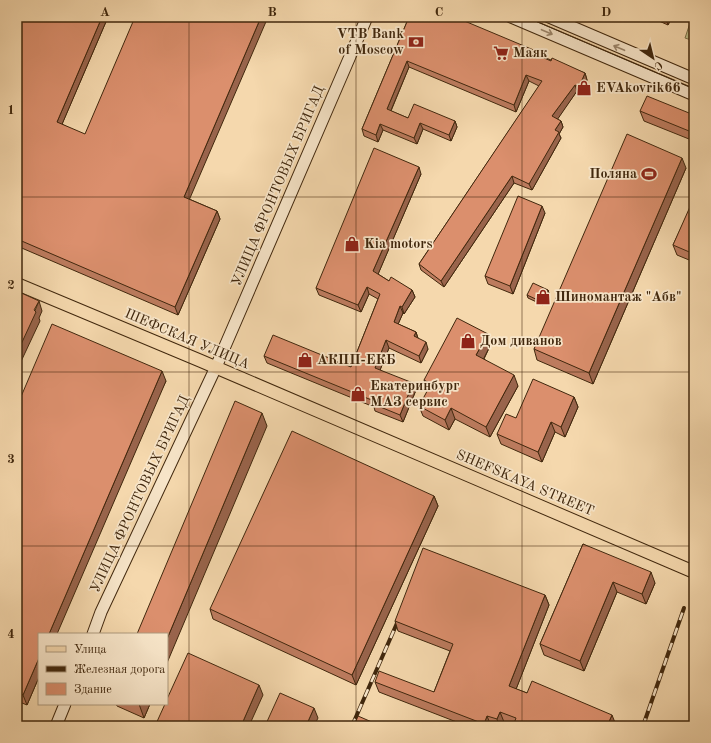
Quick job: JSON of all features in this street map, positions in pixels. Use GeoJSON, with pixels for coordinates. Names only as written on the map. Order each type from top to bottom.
{"type":"FeatureCollection","features":[{"type":"Feature","properties":{"kind":"main road","name":"УЛИЦА ФРОНТОВЫХ БРИГАД"},"geometry":{"type":"LineString","coordinates":[[93,633],[216,367],[367,17]]}},
{"type":"Feature","properties":{"kind":"main road"},"geometry":{"type":"LineString","coordinates":[[511,17],[694,95]]}},
{"type":"Feature","properties":{"kind":"main road"},"geometry":{"type":"LineString","coordinates":[[549,17],[694,79]]}},
{"type":"Feature","properties":{"kind":"main road","name":"ШЕФСКАЯ УЛИЦА"},"geometry":{"type":"LineString","coordinates":[[17,284],[216,367],[694,572]]}},
{"type":"Feature","properties":{"kind":"main road"},"geometry":{"type":"LineString","coordinates":[[56,726],[65,705]]}},
{"type":"Feature","properties":{"kind":"green space"},"geometry":{"type":"Polygon","coordinates":[[[692,17],[694,17],[694,41],[685,38],[692,17]]]}},
{"type":"Feature","properties":{"kind":"building"},"geometry":{"type":"Polygon","coordinates":[[[17,17],[102,17],[57,122],[85,134],[135,17],[261,17],[184,197],[217,211],[175,307],[17,239],[17,17]]]}},
{"type":"Feature","properties":{"kind":"building"},"geometry":{"type":"Polygon","coordinates":[[[409,17],[455,17],[536,51],[535,54],[551,61],[552,58],[585,73],[579,87],[575,85],[552,116],[561,121],[555,130],[559,132],[529,184],[512,176],[441,281],[419,264],[542,81],[526,75],[514,105],[407,61],[387,109],[408,118],[414,104],[455,121],[449,135],[420,123],[414,138],[380,124],[376,135],[362,129],[409,17]]]}},
{"type":"Feature","properties":{"kind":"building"},"geometry":{"type":"Polygon","coordinates":[[[647,96],[694,115],[694,133],[640,111],[647,96]]]}},
{"type":"Feature","properties":{"kind":"building"},"geometry":{"type":"Polygon","coordinates":[[[627,134],[682,158],[589,373],[534,349],[627,134]]]}},
{"type":"Feature","properties":{"kind":"building"},"geometry":{"type":"Polygon","coordinates":[[[374,148],[419,167],[373,271],[389,281],[391,277],[412,290],[402,307],[400,306],[394,322],[416,332],[414,336],[426,342],[419,356],[386,340],[375,368],[413,383],[400,415],[373,404],[374,401],[264,356],[273,335],[351,367],[380,294],[367,287],[358,305],[316,288],[374,148]]]}},
{"type":"Feature","properties":{"kind":"building"},"geometry":{"type":"Polygon","coordinates":[[[518,196],[542,206],[510,286],[485,276],[518,196]]]}},
{"type":"Feature","properties":{"kind":"building"},"geometry":{"type":"Polygon","coordinates":[[[694,200],[694,254],[673,245],[694,200]]]}},
{"type":"Feature","properties":{"kind":"building"},"geometry":{"type":"Polygon","coordinates":[[[533,283],[548,290],[542,302],[527,295],[533,283]]]}},
{"type":"Feature","properties":{"kind":"building"},"geometry":{"type":"Polygon","coordinates":[[[17,291],[39,301],[34,310],[36,312],[17,353],[18,303],[17,291]]]}},
{"type":"Feature","properties":{"kind":"building"},"geometry":{"type":"Polygon","coordinates":[[[457,318],[488,334],[476,355],[514,375],[486,427],[451,408],[445,420],[419,406],[431,384],[424,380],[457,318]]]}},
{"type":"Feature","properties":{"kind":"building"},"geometry":{"type":"Polygon","coordinates":[[[52,324],[162,371],[49,633],[38,633],[38,660],[23,695],[17,692],[17,397],[20,399],[52,324]]]}},
{"type":"Feature","properties":{"kind":"building"},"geometry":{"type":"Polygon","coordinates":[[[533,379],[574,397],[561,427],[551,422],[538,452],[497,434],[506,414],[516,418],[533,379]]]}},
{"type":"Feature","properties":{"kind":"building"},"geometry":{"type":"Polygon","coordinates":[[[235,401],[262,413],[168,637],[168,633],[137,633],[235,401]]]}},
{"type":"Feature","properties":{"kind":"building"},"geometry":{"type":"Polygon","coordinates":[[[292,431],[434,496],[352,675],[210,609],[292,431]]]}},
{"type":"Feature","properties":{"kind":"building"},"geometry":{"type":"Polygon","coordinates":[[[583,544],[651,572],[642,594],[613,582],[580,661],[540,644],[583,544]]]}},
{"type":"Feature","properties":{"kind":"building"},"geometry":{"type":"Polygon","coordinates":[[[423,548],[545,595],[509,686],[527,693],[532,681],[612,715],[607,726],[513,726],[516,718],[500,712],[497,719],[487,716],[484,724],[375,682],[379,671],[434,692],[453,644],[395,621],[423,548]]]}},
{"type":"Feature","properties":{"kind":"building"},"geometry":{"type":"Polygon","coordinates":[[[188,653],[259,685],[241,726],[155,726],[165,705],[168,705],[168,697],[188,653]]]}},
{"type":"Feature","properties":{"kind":"building"},"geometry":{"type":"Polygon","coordinates":[[[280,693],[314,708],[306,726],[265,726],[280,693]]]}},
{"type":"Feature","properties":{"kind":"building"},"geometry":{"type":"Polygon","coordinates":[[[358,716],[381,726],[354,726],[358,716]]]}},
{"type":"Feature","properties":{"kind":"tram line"},"geometry":{"type":"LineString","coordinates":[[526,17],[694,89]]}},
{"type":"Feature","properties":{"kind":"railway"},"geometry":{"type":"LineString","coordinates":[[643,726],[684,608]]}},
{"type":"Feature","properties":{"kind":"railway"},"geometry":{"type":"LineString","coordinates":[[352,726],[401,614]]}},
{"type":"Feature","properties":{"kind":"place","name":"VTB Bank of Moscow"},"geometry":{"type":"Point","coordinates":[416,42]}},
{"type":"Feature","properties":{"kind":"place","name":"Маяк"},"geometry":{"type":"Point","coordinates":[501,53]}},
{"type":"Feature","properties":{"kind":"place","name":"EVAkovrik66"},"geometry":{"type":"Point","coordinates":[584,88]}},
{"type":"Feature","properties":{"kind":"place","name":"Поляна"},"geometry":{"type":"Point","coordinates":[649,174]}},
{"type":"Feature","properties":{"kind":"place","name":"Kia motors"},"geometry":{"type":"Point","coordinates":[352,244]}},
{"type":"Feature","properties":{"kind":"place","name":"Шиномантаж \"Абв\""},"geometry":{"type":"Point","coordinates":[543,297]}},
{"type":"Feature","properties":{"kind":"place","name":"Дом диванов"},"geometry":{"type":"Point","coordinates":[468,341]}},
{"type":"Feature","properties":{"kind":"place","name":"АКПП-ЕКБ"},"geometry":{"type":"Point","coordinates":[305,360]}},
{"type":"Feature","properties":{"kind":"place","name":"Екатеринбург МАЗ сервис"},"geometry":{"type":"Point","coordinates":[358,394]}}]}
